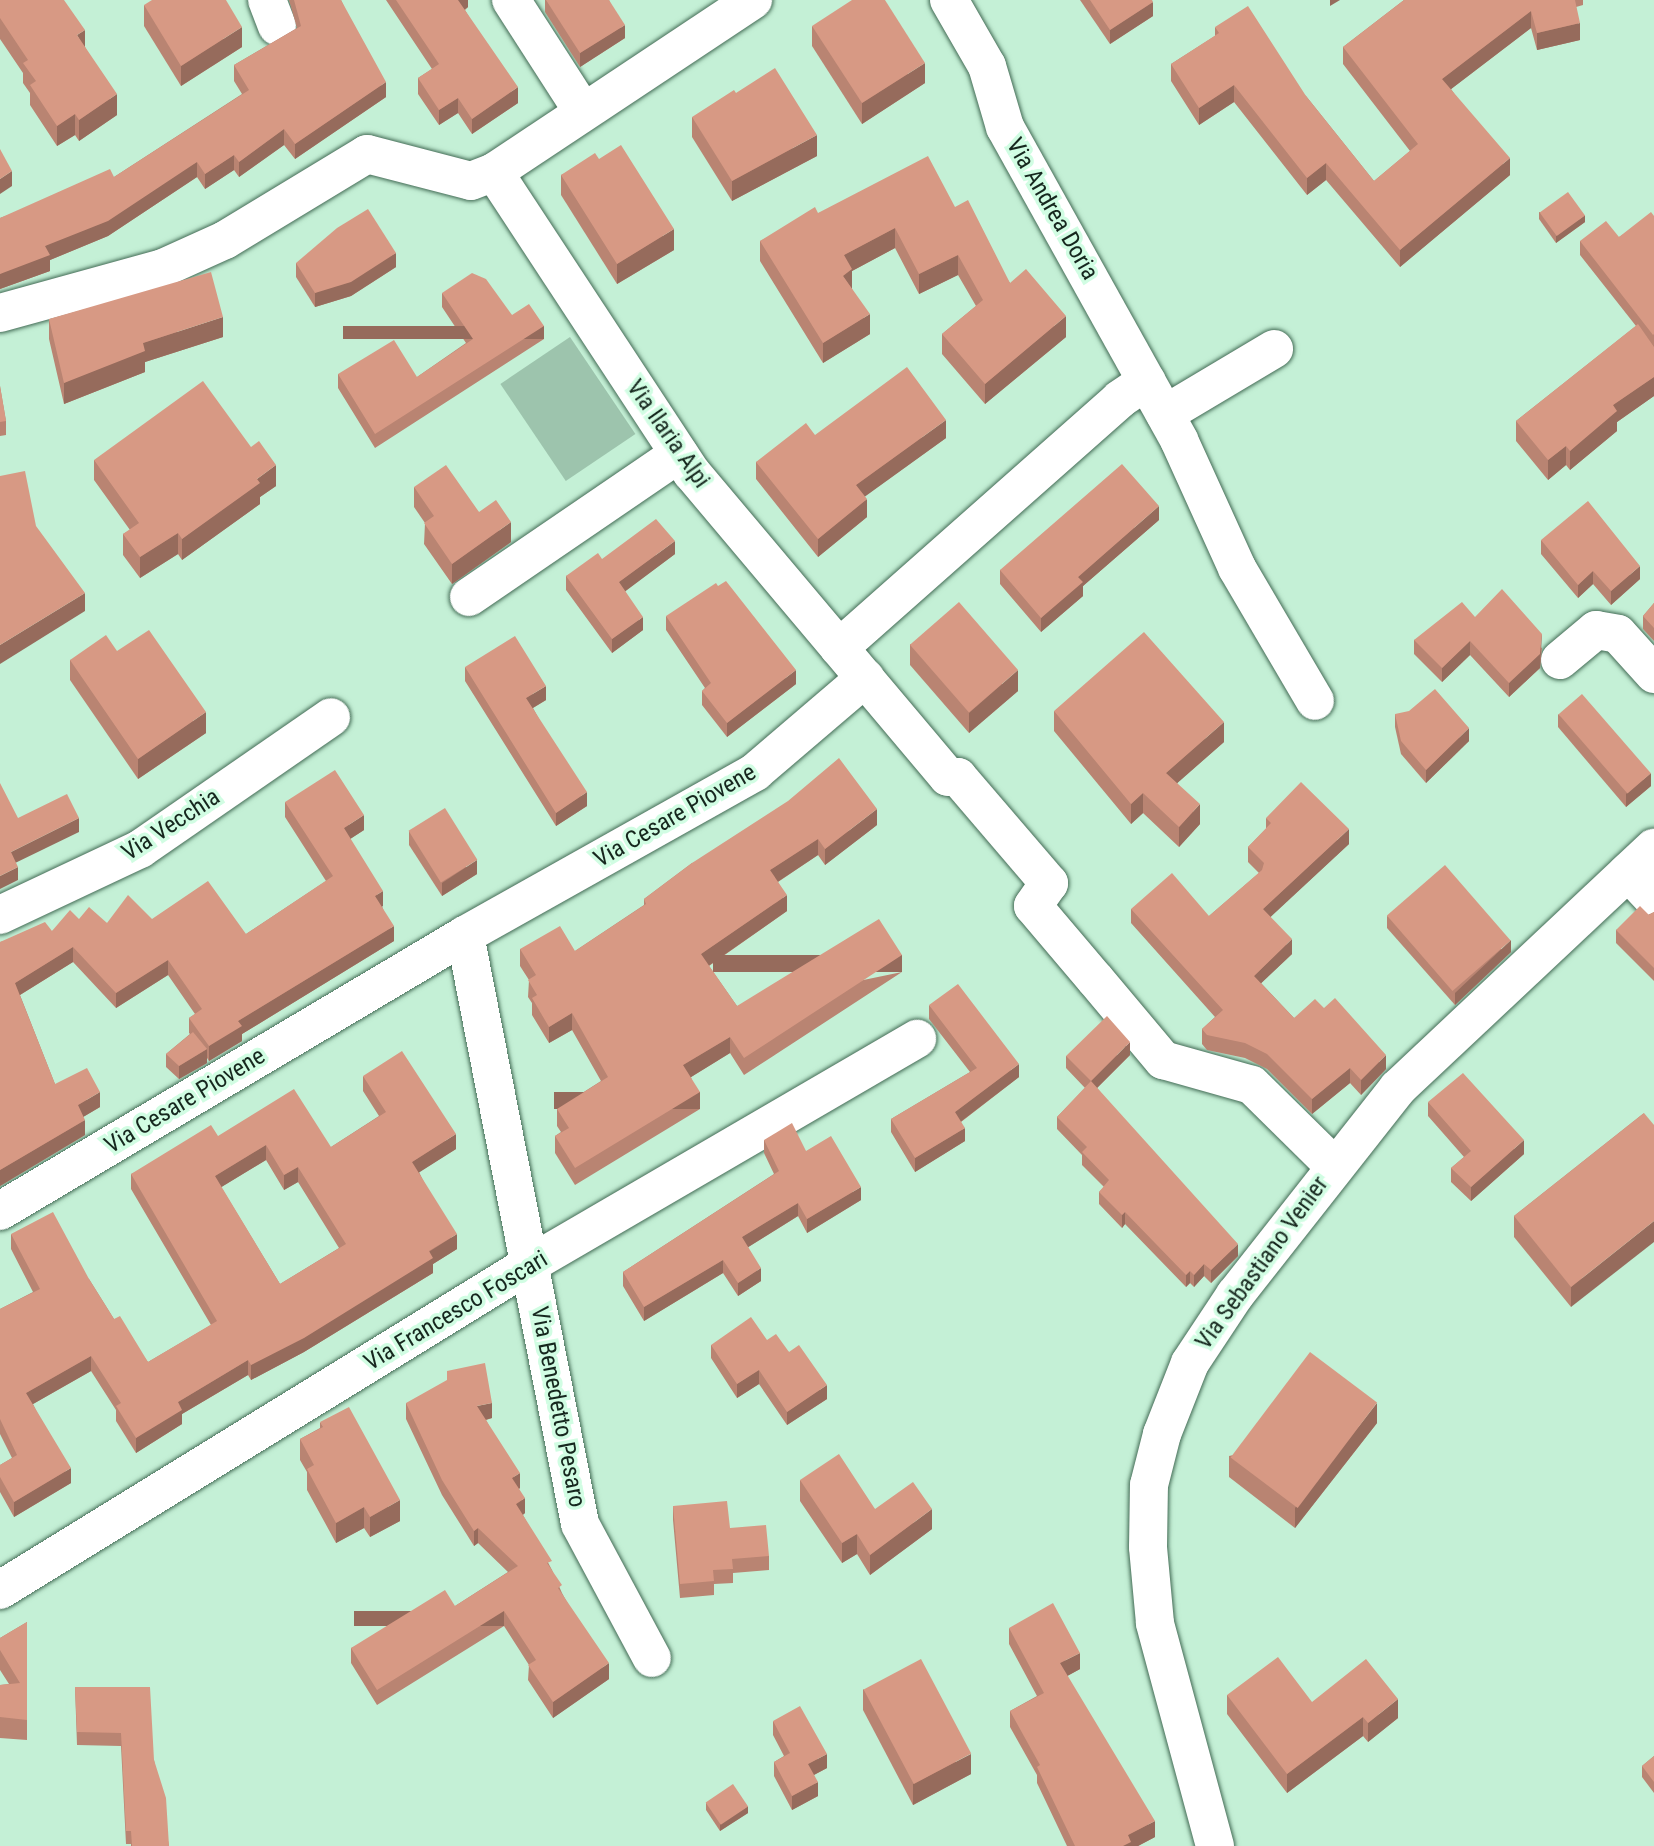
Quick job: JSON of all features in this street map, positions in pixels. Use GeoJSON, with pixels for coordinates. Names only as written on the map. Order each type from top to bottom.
{"type":"FeatureCollection","features":[{"type":"Feature","properties":{"kind":"street"},"geometry":{"type":"LineString","coordinates":[[511,0],[582,110]]}},
{"type":"Feature","properties":{"kind":"street"},"geometry":{"type":"LineString","coordinates":[[0,313],[163,268],[225,240],[367,154],[471,181],[494,172],[582,110],[753,0]]}},
{"type":"Feature","properties":{"kind":"street","name":"Via Andrea Doria"},"geometry":{"type":"LineString","coordinates":[[949,0],[987,66],[1005,127],[1165,414],[1237,568],[1315,701]]}},
{"type":"Feature","properties":{"kind":"street","name":"Via Ilaria Alpi"},"geometry":{"type":"LineString","coordinates":[[494,172],[679,454],[865,678]]}},
{"type":"Feature","properties":{"kind":"street"},"geometry":{"type":"LineString","coordinates":[[1165,414],[1274,349]]}},
{"type":"Feature","properties":{"kind":"street"},"geometry":{"type":"LineString","coordinates":[[839,648],[1120,399],[1147,381]]}},
{"type":"Feature","properties":{"kind":"street"},"geometry":{"type":"LineString","coordinates":[[469,597],[679,454]]}},
{"type":"Feature","properties":{"kind":"street"},"geometry":{"type":"LineString","coordinates":[[1560,660],[1596,630],[1618,634],[1654,674]]}},
{"type":"Feature","properties":{"kind":"street"},"geometry":{"type":"LineString","coordinates":[[865,678],[948,777],[958,777],[1049,883],[1033,906],[1163,1060],[1252,1085],[1333,1165]]}},
{"type":"Feature","properties":{"kind":"street","name":"Via Cesare Piovene"},"geometry":{"type":"LineString","coordinates":[[0,1211],[465,935],[755,772],[865,678]]}},
{"type":"Feature","properties":{"kind":"street","name":"Via Vecchia"},"geometry":{"type":"LineString","coordinates":[[0,915],[140,849],[331,716]]}},
{"type":"Feature","properties":{"kind":"street","name":"Via Sebastiano Venier"},"geometry":{"type":"LineString","coordinates":[[1215,1846],[1155,1623],[1148,1547],[1149,1485],[1162,1434],[1190,1363],[1235,1295],[1333,1165],[1398,1088],[1641,860],[1654,900]]}},
{"type":"Feature","properties":{"kind":"street","name":"Via Benedetto Pesaro"},"geometry":{"type":"LineString","coordinates":[[465,935],[580,1524],[652,1658]]}},
{"type":"Feature","properties":{"kind":"street","name":"Via Francesco Foscari"},"geometry":{"type":"LineString","coordinates":[[0,1590],[530,1264],[917,1039]]}},
{"type":"Feature","properties":{"kind":"green space"},"geometry":{"type":"Polygon","coordinates":[[[570,337],[635,434],[566,481],[500,384],[570,337]]]}},
{"type":"Feature","properties":{"kind":"building"},"geometry":{"type":"Polygon","coordinates":[[[0,0],[64,0],[85,30],[77,35],[117,94],[79,120],[75,114],[57,126],[30,85],[36,81],[23,63],[28,60],[0,18],[0,0]]]}},
{"type":"Feature","properties":{"kind":"building"},"geometry":{"type":"Polygon","coordinates":[[[152,0],[226,0],[242,27],[181,66],[144,5],[152,0]]]}},
{"type":"Feature","properties":{"kind":"building"},"geometry":{"type":"Polygon","coordinates":[[[294,0],[341,0],[386,82],[295,144],[284,129],[239,162],[234,155],[205,174],[197,162],[108,221],[45,246],[50,255],[0,274],[0,218],[110,169],[114,177],[249,90],[234,65],[301,26],[294,0]]]}},
{"type":"Feature","properties":{"kind":"building"},"geometry":{"type":"Polygon","coordinates":[[[396,0],[458,0],[518,87],[472,119],[458,98],[439,110],[418,78],[439,64],[396,0]]]}},
{"type":"Feature","properties":{"kind":"building"},"geometry":{"type":"Polygon","coordinates":[[[546,0],[609,0],[625,25],[580,53],[546,0]]]}},
{"type":"Feature","properties":{"kind":"building"},"geometry":{"type":"Polygon","coordinates":[[[852,0],[885,0],[925,63],[862,103],[812,26],[852,0]]]}},
{"type":"Feature","properties":{"kind":"building"},"geometry":{"type":"Polygon","coordinates":[[[1090,0],[1152,0],[1153,2],[1110,30],[1090,0]]]}},
{"type":"Feature","properties":{"kind":"building"},"geometry":{"type":"Polygon","coordinates":[[[1404,0],[1575,0],[1580,23],[1537,33],[1531,11],[1442,79],[1510,158],[1400,250],[1326,163],[1307,178],[1234,85],[1199,108],[1171,64],[1219,33],[1215,27],[1248,6],[1306,96],[1374,181],[1418,144],[1343,47],[1404,0]]]}},
{"type":"Feature","properties":{"kind":"building"},"geometry":{"type":"Polygon","coordinates":[[[775,68],[817,135],[732,181],[692,117],[775,68]]]}},
{"type":"Feature","properties":{"kind":"building"},"geometry":{"type":"Polygon","coordinates":[[[621,145],[674,229],[617,264],[561,175],[595,153],[599,159],[621,145]]]}},
{"type":"Feature","properties":{"kind":"building"},"geometry":{"type":"Polygon","coordinates":[[[0,149],[12,171],[0,179],[0,149]]]}},
{"type":"Feature","properties":{"kind":"building"},"geometry":{"type":"Polygon","coordinates":[[[928,156],[955,207],[968,200],[1010,283],[1026,269],[1066,316],[985,384],[942,334],[983,300],[958,255],[919,274],[895,228],[844,255],[852,269],[843,276],[870,314],[823,343],[760,241],[815,207],[818,213],[928,156]]]}},
{"type":"Feature","properties":{"kind":"building"},"geometry":{"type":"Polygon","coordinates":[[[1568,192],[1585,215],[1557,236],[1540,213],[1568,192]]]}},
{"type":"Feature","properties":{"kind":"building"},"geometry":{"type":"Polygon","coordinates":[[[368,209],[396,253],[351,282],[315,293],[296,263],[337,228],[368,209]]]}},
{"type":"Feature","properties":{"kind":"building"},"geometry":{"type":"Polygon","coordinates":[[[1651,212],[1654,216],[1653,335],[1580,241],[1606,221],[1619,237],[1651,212]]]}},
{"type":"Feature","properties":{"kind":"building"},"geometry":{"type":"Polygon","coordinates":[[[211,272],[223,317],[143,343],[145,351],[64,383],[49,319],[211,272]]]}},
{"type":"Feature","properties":{"kind":"building"},"geometry":{"type":"Polygon","coordinates":[[[472,273],[486,279],[512,315],[529,304],[544,326],[375,434],[338,374],[394,340],[417,377],[473,339],[442,293],[472,273]]]}},
{"type":"Feature","properties":{"kind":"building"},"geometry":{"type":"Polygon","coordinates":[[[1638,324],[1654,347],[1654,377],[1613,405],[1617,411],[1570,451],[1566,446],[1548,460],[1516,421],[1638,324]]]}},
{"type":"Feature","properties":{"kind":"building"},"geometry":{"type":"Polygon","coordinates":[[[907,367],[946,420],[856,485],[867,499],[818,539],[756,462],[806,423],[815,435],[907,367]]]}},
{"type":"Feature","properties":{"kind":"building"},"geometry":{"type":"Polygon","coordinates":[[[203,381],[251,447],[259,441],[276,465],[257,479],[260,483],[182,539],[178,533],[140,557],[123,534],[139,523],[94,460],[203,381]]]}},
{"type":"Feature","properties":{"kind":"building"},"geometry":{"type":"Polygon","coordinates":[[[0,386],[6,421],[0,422],[0,386]]]}},
{"type":"Feature","properties":{"kind":"building"},"geometry":{"type":"Polygon","coordinates":[[[1122,464],[1159,506],[1078,577],[1083,582],[1041,618],[1000,570],[1122,464]]]}},
{"type":"Feature","properties":{"kind":"building"},"geometry":{"type":"Polygon","coordinates":[[[446,465],[479,512],[496,500],[511,522],[452,564],[424,523],[434,516],[414,487],[446,465]]]}},
{"type":"Feature","properties":{"kind":"building"},"geometry":{"type":"Polygon","coordinates":[[[25,471],[36,526],[85,593],[0,645],[0,476],[25,471]]]}},
{"type":"Feature","properties":{"kind":"building"},"geometry":{"type":"Polygon","coordinates":[[[1588,501],[1640,566],[1611,591],[1593,571],[1578,585],[1541,540],[1588,501]]]}},
{"type":"Feature","properties":{"kind":"building"},"geometry":{"type":"Polygon","coordinates":[[[656,519],[675,541],[619,582],[643,617],[612,639],[566,576],[598,553],[602,559],[656,519]]]}},
{"type":"Feature","properties":{"kind":"building"},"geometry":{"type":"Polygon","coordinates":[[[726,581],[796,670],[727,723],[702,691],[711,683],[666,616],[716,583],[718,586],[726,581]]]}},
{"type":"Feature","properties":{"kind":"building"},"geometry":{"type":"Polygon","coordinates":[[[1502,589],[1542,634],[1540,654],[1509,683],[1470,641],[1442,668],[1414,640],[1462,602],[1475,617],[1502,589]]]}},
{"type":"Feature","properties":{"kind":"building"},"geometry":{"type":"Polygon","coordinates":[[[959,602],[1018,670],[969,713],[910,645],[959,602]]]}},
{"type":"Feature","properties":{"kind":"building"},"geometry":{"type":"Polygon","coordinates":[[[1654,603],[1654,628],[1643,616],[1654,603]]]}},
{"type":"Feature","properties":{"kind":"building"},"geometry":{"type":"Polygon","coordinates":[[[149,630],[206,712],[138,759],[70,660],[106,635],[117,651],[149,630]]]}},
{"type":"Feature","properties":{"kind":"building"},"geometry":{"type":"Polygon","coordinates":[[[1144,632],[1224,722],[1166,773],[1200,804],[1179,827],[1143,793],[1131,804],[1054,711],[1144,632]]]}},
{"type":"Feature","properties":{"kind":"building"},"geometry":{"type":"Polygon","coordinates":[[[515,636],[546,686],[526,698],[587,792],[556,813],[465,667],[515,636]]]}},
{"type":"Feature","properties":{"kind":"building"},"geometry":{"type":"Polygon","coordinates":[[[1435,689],[1469,728],[1426,770],[1401,741],[1395,714],[1409,711],[1435,689]]]}},
{"type":"Feature","properties":{"kind":"building"},"geometry":{"type":"Polygon","coordinates":[[[1582,694],[1651,773],[1627,794],[1559,714],[1582,694]]]}},
{"type":"Feature","properties":{"kind":"building"},"geometry":{"type":"Polygon","coordinates":[[[839,758],[877,809],[825,849],[818,839],[770,870],[787,895],[701,954],[737,1006],[879,919],[902,955],[744,1058],[730,1037],[683,1065],[700,1092],[575,1168],[555,1136],[569,1128],[557,1109],[608,1077],[572,1013],[549,1027],[532,998],[537,995],[528,980],[536,975],[520,949],[560,926],[575,951],[646,904],[644,899],[692,863],[788,801],[839,758]]]}},
{"type":"Feature","properties":{"kind":"building"},"geometry":{"type":"Polygon","coordinates":[[[335,770],[364,815],[344,828],[383,891],[375,896],[394,926],[238,1021],[242,1026],[209,1046],[189,1018],[202,1009],[168,960],[116,993],[73,947],[15,983],[55,1084],[87,1068],[100,1092],[78,1105],[85,1120],[0,1170],[0,942],[45,922],[52,931],[70,910],[79,919],[89,907],[107,923],[128,895],[152,919],[208,881],[246,934],[333,876],[285,802],[335,770]]]}},
{"type":"Feature","properties":{"kind":"building"},"geometry":{"type":"Polygon","coordinates":[[[1301,782],[1349,829],[1263,909],[1292,939],[1254,976],[1294,1018],[1315,999],[1324,1008],[1335,998],[1386,1055],[1361,1080],[1350,1068],[1312,1099],[1267,1054],[1245,1043],[1207,1035],[1202,1029],[1223,1010],[1131,909],[1172,873],[1209,916],[1262,870],[1264,863],[1248,847],[1271,823],[1266,818],[1301,782]]]}},
{"type":"Feature","properties":{"kind":"building"},"geometry":{"type":"Polygon","coordinates":[[[0,783],[18,818],[67,794],[79,818],[11,852],[18,867],[0,876],[0,783]]]}},
{"type":"Feature","properties":{"kind":"building"},"geometry":{"type":"Polygon","coordinates":[[[445,808],[477,860],[441,883],[409,831],[445,808]]]}},
{"type":"Feature","properties":{"kind":"building"},"geometry":{"type":"Polygon","coordinates":[[[1445,865],[1511,940],[1452,991],[1387,916],[1445,865]]]}},
{"type":"Feature","properties":{"kind":"building"},"geometry":{"type":"Polygon","coordinates":[[[1640,906],[1649,915],[1654,912],[1654,968],[1616,930],[1640,906]]]}},
{"type":"Feature","properties":{"kind":"building"},"geometry":{"type":"Polygon","coordinates":[[[958,984],[1019,1064],[955,1112],[965,1128],[915,1158],[891,1119],[977,1068],[929,1005],[958,984]]]}},
{"type":"Feature","properties":{"kind":"building"},"geometry":{"type":"Polygon","coordinates":[[[1107,1016],[1130,1042],[1091,1081],[1066,1056],[1107,1016]]]}},
{"type":"Feature","properties":{"kind":"building"},"geometry":{"type":"Polygon","coordinates":[[[193,1032],[207,1049],[179,1066],[166,1054],[193,1032]]]}},
{"type":"Feature","properties":{"kind":"building"},"geometry":{"type":"Polygon","coordinates":[[[402,1051],[456,1134],[412,1162],[457,1234],[429,1251],[433,1258],[304,1338],[251,1365],[248,1360],[178,1402],[182,1410],[136,1438],[116,1406],[121,1403],[91,1356],[26,1393],[71,1468],[14,1502],[0,1477],[0,1465],[17,1455],[0,1419],[0,1309],[40,1289],[11,1234],[53,1212],[114,1319],[120,1316],[148,1362],[217,1321],[131,1174],[211,1125],[218,1136],[294,1089],[331,1147],[386,1112],[363,1076],[402,1051]],[[266,1145],[215,1176],[280,1284],[346,1244],[298,1167],[284,1175],[266,1145]]]}},
{"type":"Feature","properties":{"kind":"building"},"geometry":{"type":"Polygon","coordinates":[[[1463,1073],[1524,1140],[1471,1187],[1451,1168],[1471,1151],[1428,1102],[1463,1073]]]}},
{"type":"Feature","properties":{"kind":"building"},"geometry":{"type":"Polygon","coordinates":[[[1091,1081],[1238,1244],[1211,1270],[1204,1264],[1194,1275],[1190,1271],[1186,1275],[1125,1212],[1122,1215],[1099,1192],[1109,1180],[1082,1152],[1087,1147],[1057,1117],[1091,1081]]]}},
{"type":"Feature","properties":{"kind":"building"},"geometry":{"type":"Polygon","coordinates":[[[1644,1113],[1654,1125],[1654,1221],[1571,1287],[1514,1216],[1644,1113]]]}},
{"type":"Feature","properties":{"kind":"building"},"geometry":{"type":"Polygon","coordinates":[[[792,1123],[806,1151],[831,1136],[861,1187],[807,1219],[798,1203],[742,1237],[761,1268],[738,1283],[723,1260],[644,1307],[623,1272],[779,1171],[764,1140],[792,1123]]]}},
{"type":"Feature","properties":{"kind":"building"},"geometry":{"type":"Polygon","coordinates":[[[751,1317],[767,1340],[776,1334],[789,1352],[799,1345],[827,1385],[787,1412],[759,1370],[737,1384],[711,1345],[751,1317]]]}},
{"type":"Feature","properties":{"kind":"building"},"geometry":{"type":"Polygon","coordinates":[[[1310,1352],[1377,1403],[1298,1508],[1231,1457],[1310,1352]]]}},
{"type":"Feature","properties":{"kind":"building"},"geometry":{"type":"Polygon","coordinates":[[[485,1363],[492,1403],[477,1406],[520,1473],[512,1478],[525,1498],[516,1504],[552,1561],[547,1563],[562,1585],[558,1588],[609,1663],[553,1702],[528,1665],[536,1660],[504,1611],[377,1690],[351,1648],[445,1590],[455,1606],[518,1566],[478,1528],[474,1531],[442,1480],[406,1403],[447,1380],[447,1371],[485,1363]]]}},
{"type":"Feature","properties":{"kind":"building"},"geometry":{"type":"Polygon","coordinates":[[[349,1407],[400,1500],[370,1517],[364,1507],[336,1523],[307,1469],[314,1465],[300,1439],[323,1427],[320,1422],[349,1407]]]}},
{"type":"Feature","properties":{"kind":"building"},"geometry":{"type":"Polygon","coordinates":[[[839,1454],[875,1509],[913,1482],[932,1509],[870,1555],[857,1534],[842,1543],[800,1480],[839,1454]]]}},
{"type":"Feature","properties":{"kind":"building"},"geometry":{"type":"Polygon","coordinates":[[[727,1501],[730,1528],[766,1525],[769,1556],[732,1559],[733,1569],[713,1570],[714,1581],[680,1584],[673,1506],[727,1501]]]}},
{"type":"Feature","properties":{"kind":"building"},"geometry":{"type":"Polygon","coordinates":[[[1053,1603],[1080,1653],[1060,1663],[1155,1821],[1128,1835],[1131,1842],[1123,1846],[1075,1846],[1037,1767],[1040,1765],[1010,1711],[1044,1693],[1009,1628],[1053,1603]]]}},
{"type":"Feature","properties":{"kind":"building"},"geometry":{"type":"Polygon","coordinates":[[[27,1622],[27,1720],[0,1717],[0,1685],[20,1683],[0,1650],[0,1638],[27,1622]]]}},
{"type":"Feature","properties":{"kind":"building"},"geometry":{"type":"Polygon","coordinates":[[[1278,1657],[1312,1702],[1366,1659],[1398,1699],[1368,1723],[1363,1717],[1287,1774],[1227,1695],[1278,1657]]]}},
{"type":"Feature","properties":{"kind":"building"},"geometry":{"type":"Polygon","coordinates":[[[921,1659],[971,1753],[914,1784],[864,1690],[921,1659]]]}},
{"type":"Feature","properties":{"kind":"building"},"geometry":{"type":"Polygon","coordinates":[[[75,1687],[150,1687],[154,1760],[166,1798],[169,1846],[132,1846],[131,1831],[126,1831],[121,1733],[77,1732],[75,1687]]]}},
{"type":"Feature","properties":{"kind":"building"},"geometry":{"type":"Polygon","coordinates":[[[800,1706],[827,1754],[808,1764],[818,1782],[792,1796],[774,1762],[790,1753],[773,1721],[800,1706]]]}},
{"type":"Feature","properties":{"kind":"building"},"geometry":{"type":"Polygon","coordinates":[[[1654,1756],[1654,1782],[1642,1766],[1654,1756]]]}},
{"type":"Feature","properties":{"kind":"building"},"geometry":{"type":"Polygon","coordinates":[[[733,1784],[748,1806],[721,1825],[706,1802],[733,1784]]]}}]}
